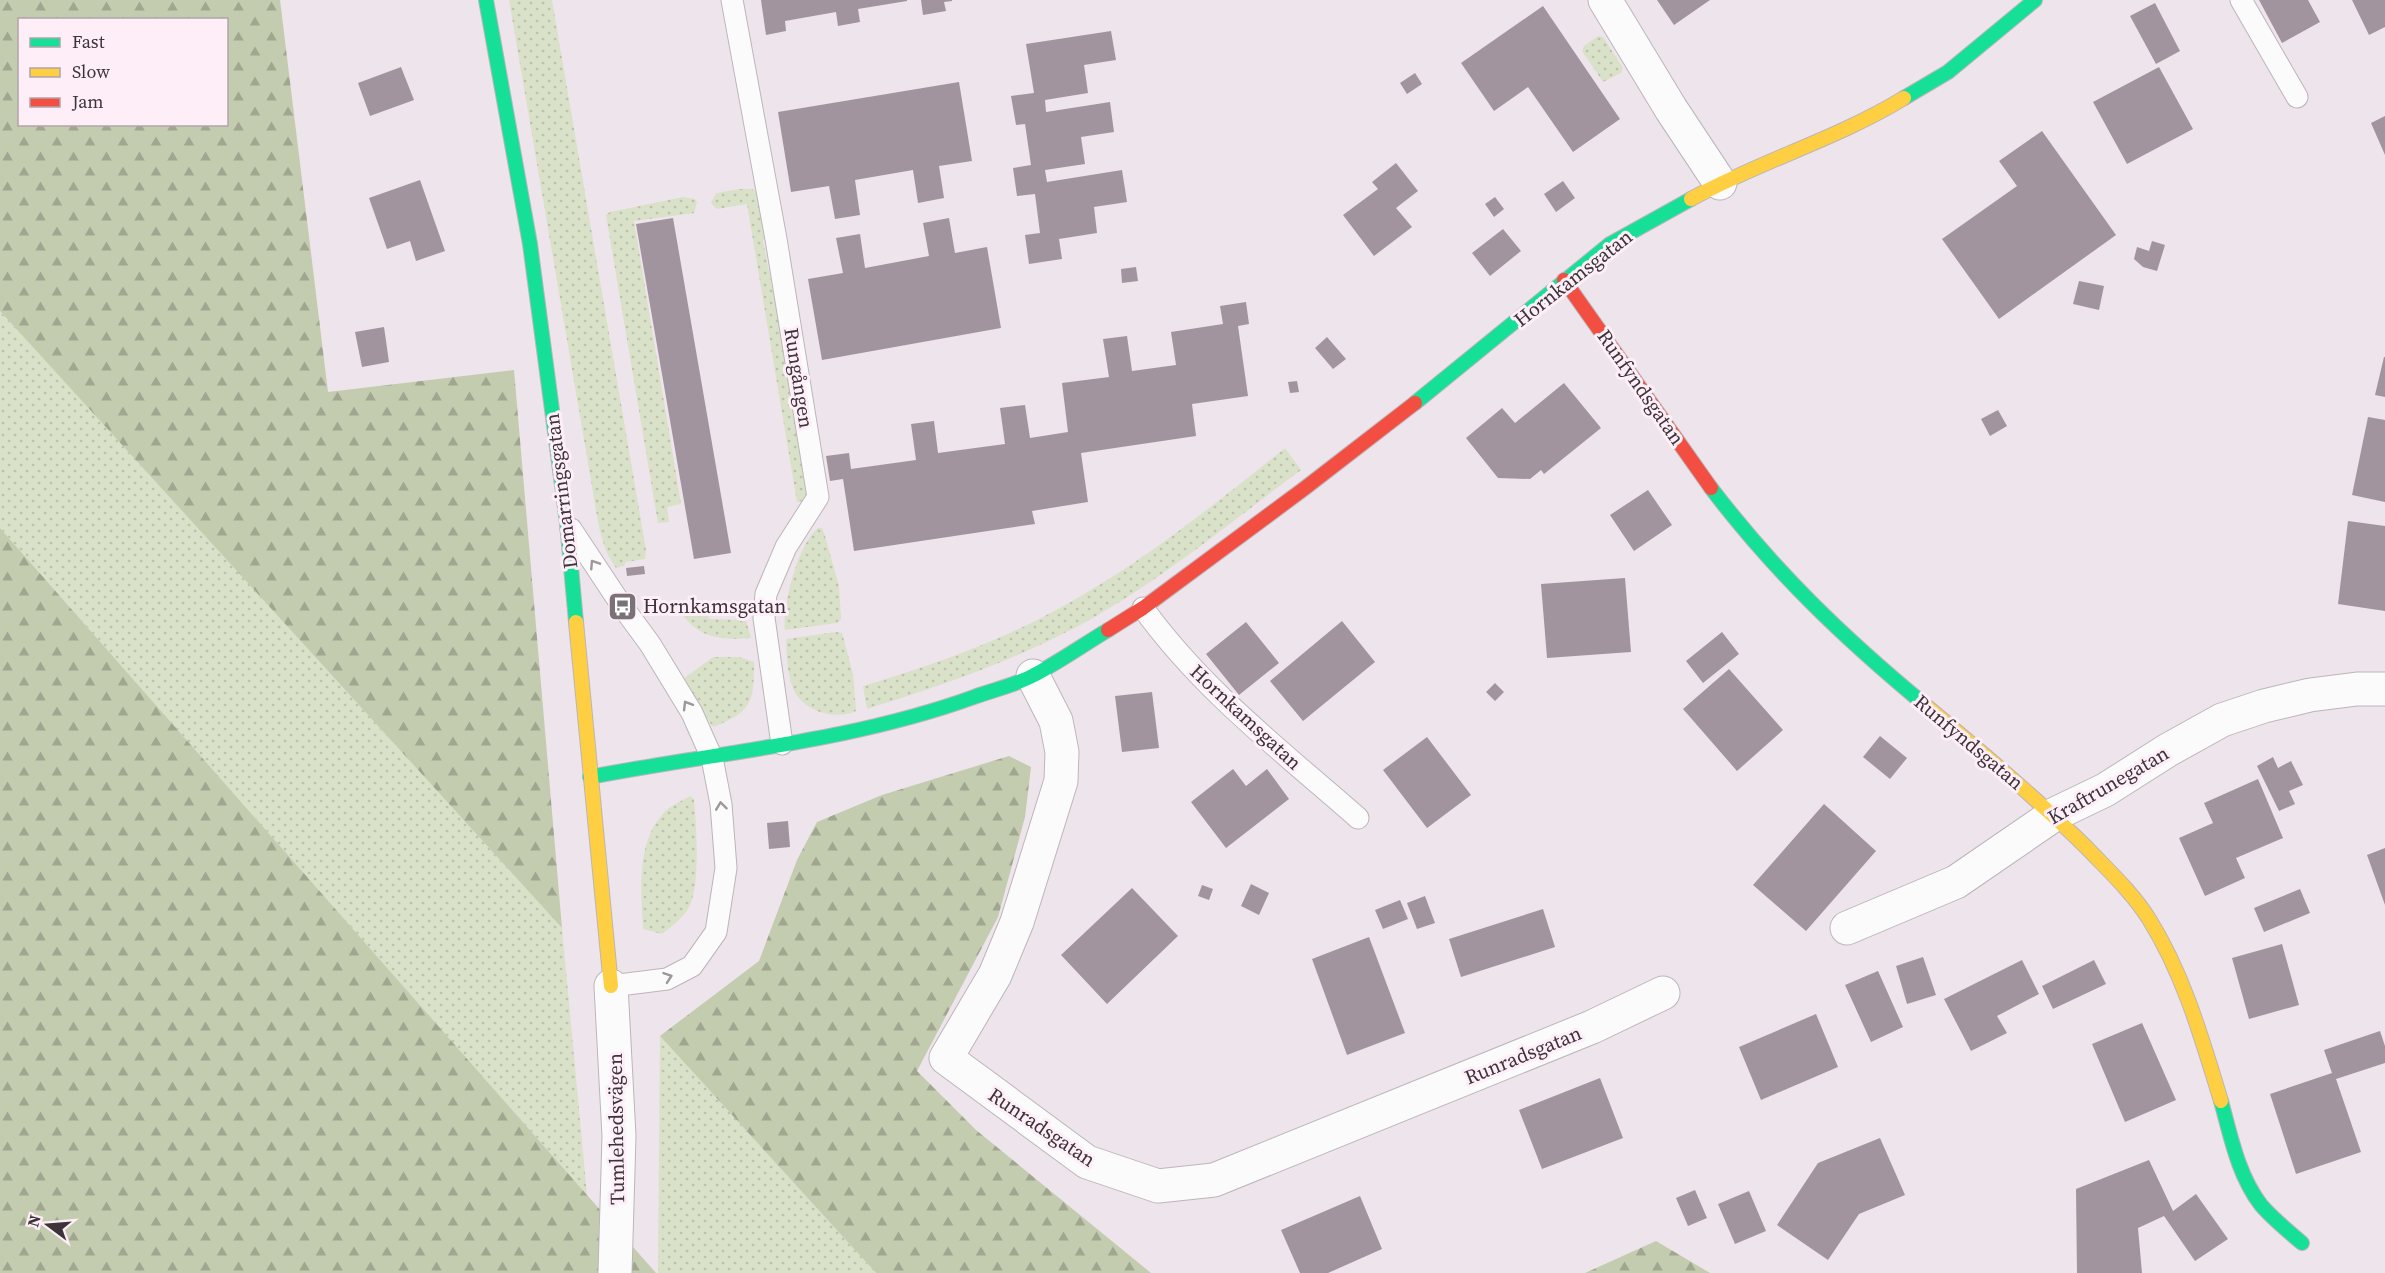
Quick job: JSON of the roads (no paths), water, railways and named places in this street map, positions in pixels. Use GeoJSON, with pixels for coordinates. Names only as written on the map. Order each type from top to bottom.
{"type":"FeatureCollection","features":[{"type":"Feature","properties":{"kind":"street","name":"Domarringsgatan"},"geometry":{"type":"LineString","coordinates":[[486,0],[530,244],[567,523],[611,986]]}},
{"type":"Feature","properties":{"kind":"street"},"geometry":{"type":"LineString","coordinates":[[1605,0],[1671,109],[1720,183]]}},
{"type":"Feature","properties":{"kind":"street","name":"Hornkamsgatan"},"geometry":{"type":"LineString","coordinates":[[590,777],[848,733],[933,712],[1032,676],[1143,608],[1305,488],[1464,365],[1610,244],[1720,183],[1883,111],[1947,72],[2035,0]]}},
{"type":"Feature","properties":{"kind":"street","name":"Runfyndsgatan"},"geometry":{"type":"LineString","coordinates":[[1564,280],[1608,337],[1711,488],[1756,545],[1803,596],[1869,658],[2055,814],[2135,898],[2167,951],[2187,999],[2242,1174],[2259,1202],[2302,1243]]}},
{"type":"Feature","properties":{"kind":"street","name":"Runradsgatan"},"geometry":{"type":"LineString","coordinates":[[1032,676],[1056,721],[1062,752],[1061,781],[1017,922],[995,975],[946,1058],[1088,1162],[1158,1186],[1214,1180],[1592,1027],[1663,993]]}},
{"type":"Feature","properties":{"kind":"street","name":"Kraftrunegatan"},"geometry":{"type":"LineString","coordinates":[[1847,927],[1956,882],[2055,814],[2105,790],[2168,750],[2222,720],[2264,706],[2310,695],[2357,689],[2385,689]]}},
{"type":"Feature","properties":{"kind":"street","name":"Tumlehedsvägen"},"geometry":{"type":"LineString","coordinates":[[611,986],[619,1136],[615,1273]]}},
{"type":"Feature","properties":{"kind":"lane","name":"Rungången"},"geometry":{"type":"LineString","coordinates":[[732,0],[776,239],[818,497],[786,547],[766,594],[765,618],[783,744]]}},
{"type":"Feature","properties":{"kind":"lane"},"geometry":{"type":"LineString","coordinates":[[2241,0],[2298,97]]}},
{"type":"Feature","properties":{"kind":"lane"},"geometry":{"type":"LineString","coordinates":[[567,523],[650,644],[692,713],[712,758],[721,804],[726,868],[716,932],[692,966],[667,979],[611,986]]}},
{"type":"Feature","properties":{"kind":"lane","name":"Hornkamsgatan"},"geometry":{"type":"LineString","coordinates":[[1143,608],[1165,638],[1225,702],[1358,818]]}},
{"type":"Feature","properties":{"kind":"place","name":"Hornkamsgatan"},"geometry":{"type":"Point","coordinates":[622,606]}}]}
